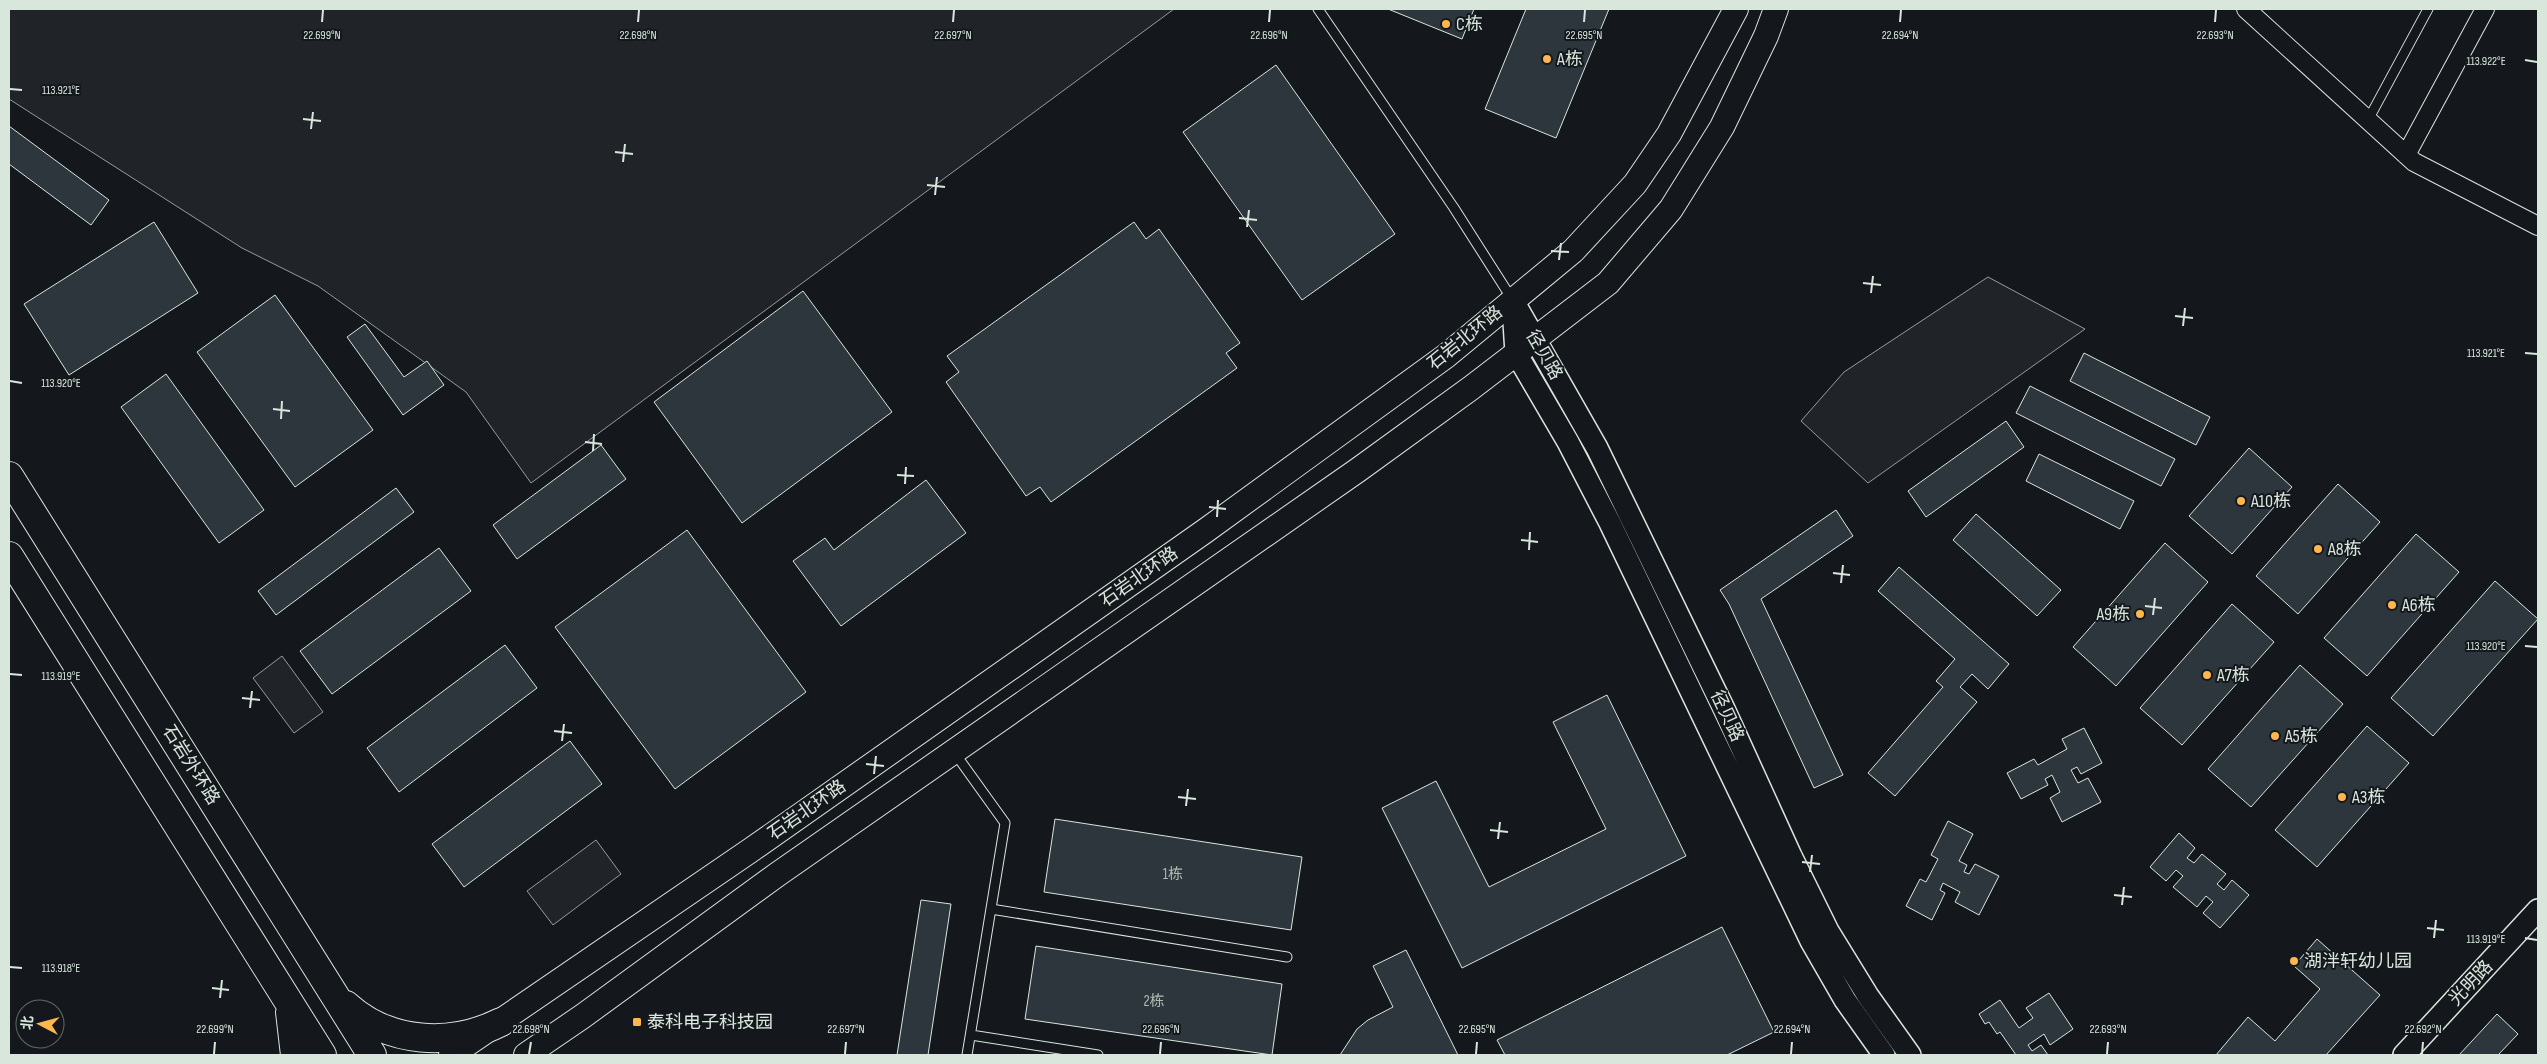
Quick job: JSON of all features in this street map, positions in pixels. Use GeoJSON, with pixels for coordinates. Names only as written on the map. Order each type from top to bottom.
{"type":"FeatureCollection","features":[{"type":"Feature","properties":{"kind":"main road","name":"石岩北环路"},"geometry":{"type":"LineString","coordinates":[[451,1055],[743,855],[1205,531],[1446,356],[1512,299],[1573,251],[1635,184],[1669,134],[1736,9]]}},
{"type":"Feature","properties":{"kind":"main road","name":"石岩北环路"},"geometry":{"type":"LineString","coordinates":[[526,1055],[583,1016],[778,874],[1350,476],[1608,284],[1671,209],[1722,127],[1766,36],[1776,9]]}},
{"type":"Feature","properties":{"kind":"main road","name":"石岩外环路"},"geometry":{"type":"LineString","coordinates":[[9,476],[372,1055]]}},
{"type":"Feature","properties":{"kind":"main road"},"geometry":{"type":"LineString","coordinates":[[9,556],[322,1055]]}},
{"type":"Feature","properties":{"kind":"main road"},"geometry":{"type":"LineString","coordinates":[[284,994],[290,1015],[295,1055]]}},
{"type":"Feature","properties":{"kind":"main road"},"geometry":{"type":"LineString","coordinates":[[336,996],[370,1022],[409,1036],[436,1039],[456,1037],[476,1032],[501,1022]]}},
{"type":"Feature","properties":{"kind":"street"},"geometry":{"type":"LineString","coordinates":[[2246,9],[2414,162],[2538,226]]}},
{"type":"Feature","properties":{"kind":"street"},"geometry":{"type":"LineString","coordinates":[[2406,155],[2486,9]]}},
{"type":"Feature","properties":{"kind":"street","name":"径贝路"},"geometry":{"type":"LineString","coordinates":[[1512,299],[1525,346],[1568,442],[1610,523],[1811,941],[1845,1000],[1884,1055]]}},
{"type":"Feature","properties":{"kind":"street","name":"径贝路"},"geometry":{"type":"LineString","coordinates":[[1525,346],[1597,448],[1724,709],[1791,856],[1828,931],[1868,996],[1910,1055]]}},
{"type":"Feature","properties":{"kind":"street","name":"光明路"},"geometry":{"type":"LineString","coordinates":[[2404,1055],[2538,910]]}},
{"type":"Feature","properties":{"kind":"lane"},"geometry":{"type":"LineString","coordinates":[[1318,9],[1454,208],[1512,299]]}},
{"type":"Feature","properties":{"kind":"lane"},"geometry":{"type":"LineString","coordinates":[[2368,120],[2428,9]]}},
{"type":"Feature","properties":{"kind":"lane"},"geometry":{"type":"LineString","coordinates":[[954,752],[1005,823],[967,1055]]}},
{"type":"Feature","properties":{"kind":"lane"},"geometry":{"type":"LineString","coordinates":[[991,909],[1287,957]]}},
{"type":"Feature","properties":{"kind":"lane"},"geometry":{"type":"LineString","coordinates":[[971,1035],[1098,1055]]}},
{"type":"Feature","properties":{"kind":"shaded area"},"geometry":{"type":"Polygon","coordinates":[[[9,9],[1174,9],[531,483],[466,392],[318,286],[242,248],[9,99],[9,9]]]}},
{"type":"Feature","properties":{"kind":"shaded area"},"geometry":{"type":"Polygon","coordinates":[[[1988,277],[2085,329],[1868,483],[1801,421],[1844,372],[1988,277]]]}},
{"type":"Feature","properties":{"kind":"shaded area"},"geometry":{"type":"Polygon","coordinates":[[[282,656],[323,712],[294,733],[253,678],[282,656]]]}},
{"type":"Feature","properties":{"kind":"shaded area"},"geometry":{"type":"Polygon","coordinates":[[[596,840],[621,874],[553,925],[527,891],[596,840]]]}},
{"type":"Feature","properties":{"kind":"building","name":"C栋"},"geometry":{"type":"Polygon","coordinates":[[[1388,9],[1474,9],[1462,39],[1388,9]]]}},
{"type":"Feature","properties":{"kind":"building","name":"A栋"},"geometry":{"type":"Polygon","coordinates":[[[1526,9],[1609,9],[1556,138],[1485,109],[1526,9]]]}},
{"type":"Feature","properties":{"kind":"building"},"geometry":{"type":"Polygon","coordinates":[[[1276,65],[1395,234],[1302,300],[1183,132],[1276,65]]]}},
{"type":"Feature","properties":{"kind":"building"},"geometry":{"type":"Polygon","coordinates":[[[9,126],[109,200],[91,225],[9,164],[9,126]]]}},
{"type":"Feature","properties":{"kind":"building"},"geometry":{"type":"Polygon","coordinates":[[[154,222],[198,293],[69,375],[24,304],[154,222]]]}},
{"type":"Feature","properties":{"kind":"building"},"geometry":{"type":"Polygon","coordinates":[[[1134,222],[1146,239],[1159,229],[1240,343],[1226,353],[1237,368],[1051,502],[1040,487],[1026,496],[946,382],[959,372],[947,356],[1134,222]]]}},
{"type":"Feature","properties":{"kind":"building"},"geometry":{"type":"Polygon","coordinates":[[[803,291],[892,412],[742,523],[654,402],[803,291]]]}},
{"type":"Feature","properties":{"kind":"building"},"geometry":{"type":"Polygon","coordinates":[[[275,295],[373,430],[295,487],[197,352],[275,295]]]}},
{"type":"Feature","properties":{"kind":"building"},"geometry":{"type":"Polygon","coordinates":[[[365,324],[404,377],[427,361],[444,385],[403,415],[347,337],[365,324]]]}},
{"type":"Feature","properties":{"kind":"building"},"geometry":{"type":"Polygon","coordinates":[[[2084,353],[2210,417],[2196,445],[2070,381],[2084,353]]]}},
{"type":"Feature","properties":{"kind":"building"},"geometry":{"type":"Polygon","coordinates":[[[166,374],[264,510],[219,543],[121,407],[166,374]]]}},
{"type":"Feature","properties":{"kind":"building"},"geometry":{"type":"Polygon","coordinates":[[[2030,386],[2175,459],[2161,486],[2016,413],[2030,386]]]}},
{"type":"Feature","properties":{"kind":"building"},"geometry":{"type":"Polygon","coordinates":[[[2006,421],[2024,447],[1926,517],[1908,491],[2006,421]]]}},
{"type":"Feature","properties":{"kind":"building"},"geometry":{"type":"Polygon","coordinates":[[[601,445],[626,479],[517,559],[493,525],[601,445]]]}},
{"type":"Feature","properties":{"kind":"building","name":"A10栋"},"geometry":{"type":"Polygon","coordinates":[[[2249,448],[2292,487],[2232,554],[2189,516],[2249,448]]]}},
{"type":"Feature","properties":{"kind":"building"},"geometry":{"type":"Polygon","coordinates":[[[2039,454],[2134,501],[2120,529],[2026,481],[2039,454]]]}},
{"type":"Feature","properties":{"kind":"building"},"geometry":{"type":"Polygon","coordinates":[[[926,480],[966,533],[841,626],[793,561],[825,538],[834,550],[926,480]]]}},
{"type":"Feature","properties":{"kind":"building","name":"A8栋"},"geometry":{"type":"Polygon","coordinates":[[[2338,484],[2380,522],[2298,614],[2256,576],[2338,484]]]}},
{"type":"Feature","properties":{"kind":"building"},"geometry":{"type":"Polygon","coordinates":[[[396,488],[414,512],[276,615],[258,591],[396,488]]]}},
{"type":"Feature","properties":{"kind":"building"},"geometry":{"type":"Polygon","coordinates":[[[1836,510],[1853,536],[1761,599],[1843,775],[1814,788],[1729,604],[1720,590],[1836,510]]]}},
{"type":"Feature","properties":{"kind":"building"},"geometry":{"type":"Polygon","coordinates":[[[1976,514],[2061,590],[2037,616],[1953,540],[1976,514]]]}},
{"type":"Feature","properties":{"kind":"building"},"geometry":{"type":"Polygon","coordinates":[[[687,530],[806,692],[675,789],[555,627],[687,530]]]}},
{"type":"Feature","properties":{"kind":"building","name":"A6栋"},"geometry":{"type":"Polygon","coordinates":[[[2416,534],[2459,572],[2367,676],[2324,638],[2416,534]]]}},
{"type":"Feature","properties":{"kind":"building","name":"A9栋"},"geometry":{"type":"Polygon","coordinates":[[[2165,543],[2208,582],[2116,686],[2073,647],[2165,543]]]}},
{"type":"Feature","properties":{"kind":"building"},"geometry":{"type":"Polygon","coordinates":[[[439,548],[471,591],[332,694],[300,651],[439,548]]]}},
{"type":"Feature","properties":{"kind":"building"},"geometry":{"type":"Polygon","coordinates":[[[1899,567],[2009,664],[1988,689],[1972,674],[1960,687],[1977,702],[1895,796],[1868,773],[1943,687],[1936,681],[1955,659],[1878,591],[1899,567]]]}},
{"type":"Feature","properties":{"kind":"building"},"geometry":{"type":"Polygon","coordinates":[[[2495,581],[2538,619],[2433,736],[2391,698],[2495,581]]]}},
{"type":"Feature","properties":{"kind":"building","name":"A7栋"},"geometry":{"type":"Polygon","coordinates":[[[2232,604],[2274,642],[2182,745],[2140,708],[2232,604]]]}},
{"type":"Feature","properties":{"kind":"building"},"geometry":{"type":"Polygon","coordinates":[[[505,645],[537,688],[399,792],[367,748],[505,645]]]}},
{"type":"Feature","properties":{"kind":"building","name":"A5栋"},"geometry":{"type":"Polygon","coordinates":[[[2300,665],[2343,704],[2251,807],[2208,769],[2300,665]]]}},
{"type":"Feature","properties":{"kind":"building"},"geometry":{"type":"Polygon","coordinates":[[[1607,695],[1686,856],[1462,968],[1382,808],[1436,781],[1489,887],[1606,829],[1553,722],[1607,695]]]}},
{"type":"Feature","properties":{"kind":"building","name":"A3栋"},"geometry":{"type":"Polygon","coordinates":[[[2367,726],[2409,763],[2317,867],[2275,830],[2367,726]]]}},
{"type":"Feature","properties":{"kind":"building"},"geometry":{"type":"Polygon","coordinates":[[[2084,728],[2102,763],[2081,774],[2077,767],[2071,770],[2078,783],[2088,778],[2101,802],[2062,822],[2050,798],[2060,792],[2052,775],[2045,779],[2048,785],[2021,799],[2007,773],[2034,759],[2038,765],[2067,749],[2062,739],[2084,728]]]}},
{"type":"Feature","properties":{"kind":"building"},"geometry":{"type":"Polygon","coordinates":[[[570,741],[602,784],[464,887],[432,844],[570,741]]]}},
{"type":"Feature","properties":{"kind":"building"},"geometry":{"type":"Polygon","coordinates":[[[1055,819],[1302,857],[1291,930],[1044,892],[1055,819]]]}},
{"type":"Feature","properties":{"kind":"building"},"geometry":{"type":"Polygon","coordinates":[[[1948,821],[1973,834],[1959,861],[1967,865],[1964,872],[1969,874],[1975,864],[1999,876],[1979,915],[1955,902],[1960,892],[1943,883],[1940,890],[1945,893],[1932,920],[1906,906],[1920,879],[1926,882],[1938,859],[1931,855],[1948,821]]]}},
{"type":"Feature","properties":{"kind":"building"},"geometry":{"type":"Polygon","coordinates":[[[2179,833],[2195,848],[2187,858],[2194,863],[2202,854],[2226,874],[2217,884],[2224,890],[2232,880],[2249,895],[2220,928],[2203,913],[2213,902],[2206,896],[2197,907],[2173,887],[2183,876],[2176,870],[2166,881],[2150,867],[2179,833]]]}},
{"type":"Feature","properties":{"kind":"building"},"geometry":{"type":"Polygon","coordinates":[[[921,900],[951,904],[928,1055],[897,1055],[921,900]]]}},
{"type":"Feature","properties":{"kind":"building"},"geometry":{"type":"Polygon","coordinates":[[[1722,927],[1774,1032],[1727,1055],[1505,1055],[1497,1040],[1722,927]]]}},
{"type":"Feature","properties":{"kind":"building"},"geometry":{"type":"Polygon","coordinates":[[[2317,939],[2380,995],[2326,1055],[2216,1055],[2248,1017],[2275,1041],[2320,989],[2294,966],[2317,939]]]}},
{"type":"Feature","properties":{"kind":"building"},"geometry":{"type":"Polygon","coordinates":[[[1036,946],[1282,984],[1272,1055],[1025,1019],[1036,946]]]}},
{"type":"Feature","properties":{"kind":"building"},"geometry":{"type":"Polygon","coordinates":[[[1406,950],[1458,1055],[1340,1055],[1357,1029],[1368,1020],[1393,1007],[1373,966],[1406,950]]]}},
{"type":"Feature","properties":{"kind":"building"},"geometry":{"type":"Polygon","coordinates":[[[2049,993],[2073,1029],[2050,1045],[2044,1034],[2028,1045],[2032,1051],[2041,1045],[2048,1055],[2016,1055],[2000,1032],[1997,1034],[1989,1022],[1985,1024],[1979,1014],[2000,1000],[2019,1028],[2033,1018],[2026,1008],[2049,993]]]}},
{"type":"Feature","properties":{"kind":"building"},"geometry":{"type":"Polygon","coordinates":[[[2497,1014],[2518,1034],[2498,1055],[2459,1055],[2497,1014]]]}},
{"type":"Feature","properties":{"kind":"place","name":"C栋"},"geometry":{"type":"Point","coordinates":[1446,24]}},
{"type":"Feature","properties":{"kind":"place","name":"A栋"},"geometry":{"type":"Point","coordinates":[1547,59]}},
{"type":"Feature","properties":{"kind":"place","name":"A10栋"},"geometry":{"type":"Point","coordinates":[2241,501]}},
{"type":"Feature","properties":{"kind":"place","name":"A8栋"},"geometry":{"type":"Point","coordinates":[2318,549]}},
{"type":"Feature","properties":{"kind":"place","name":"A6栋"},"geometry":{"type":"Point","coordinates":[2392,605]}},
{"type":"Feature","properties":{"kind":"place","name":"A9栋"},"geometry":{"type":"Point","coordinates":[2140,614]}},
{"type":"Feature","properties":{"kind":"place","name":"A7栋"},"geometry":{"type":"Point","coordinates":[2207,675]}},
{"type":"Feature","properties":{"kind":"place","name":"A5栋"},"geometry":{"type":"Point","coordinates":[2275,736]}},
{"type":"Feature","properties":{"kind":"place","name":"A3栋"},"geometry":{"type":"Point","coordinates":[2342,797]}},
{"type":"Feature","properties":{"kind":"place","name":"湖泮轩幼儿园"},"geometry":{"type":"Point","coordinates":[2294,961]}},
{"type":"Feature","properties":{"kind":"place","name":"泰科电子科技园"},"geometry":{"type":"Point","coordinates":[637,1022]}}]}
